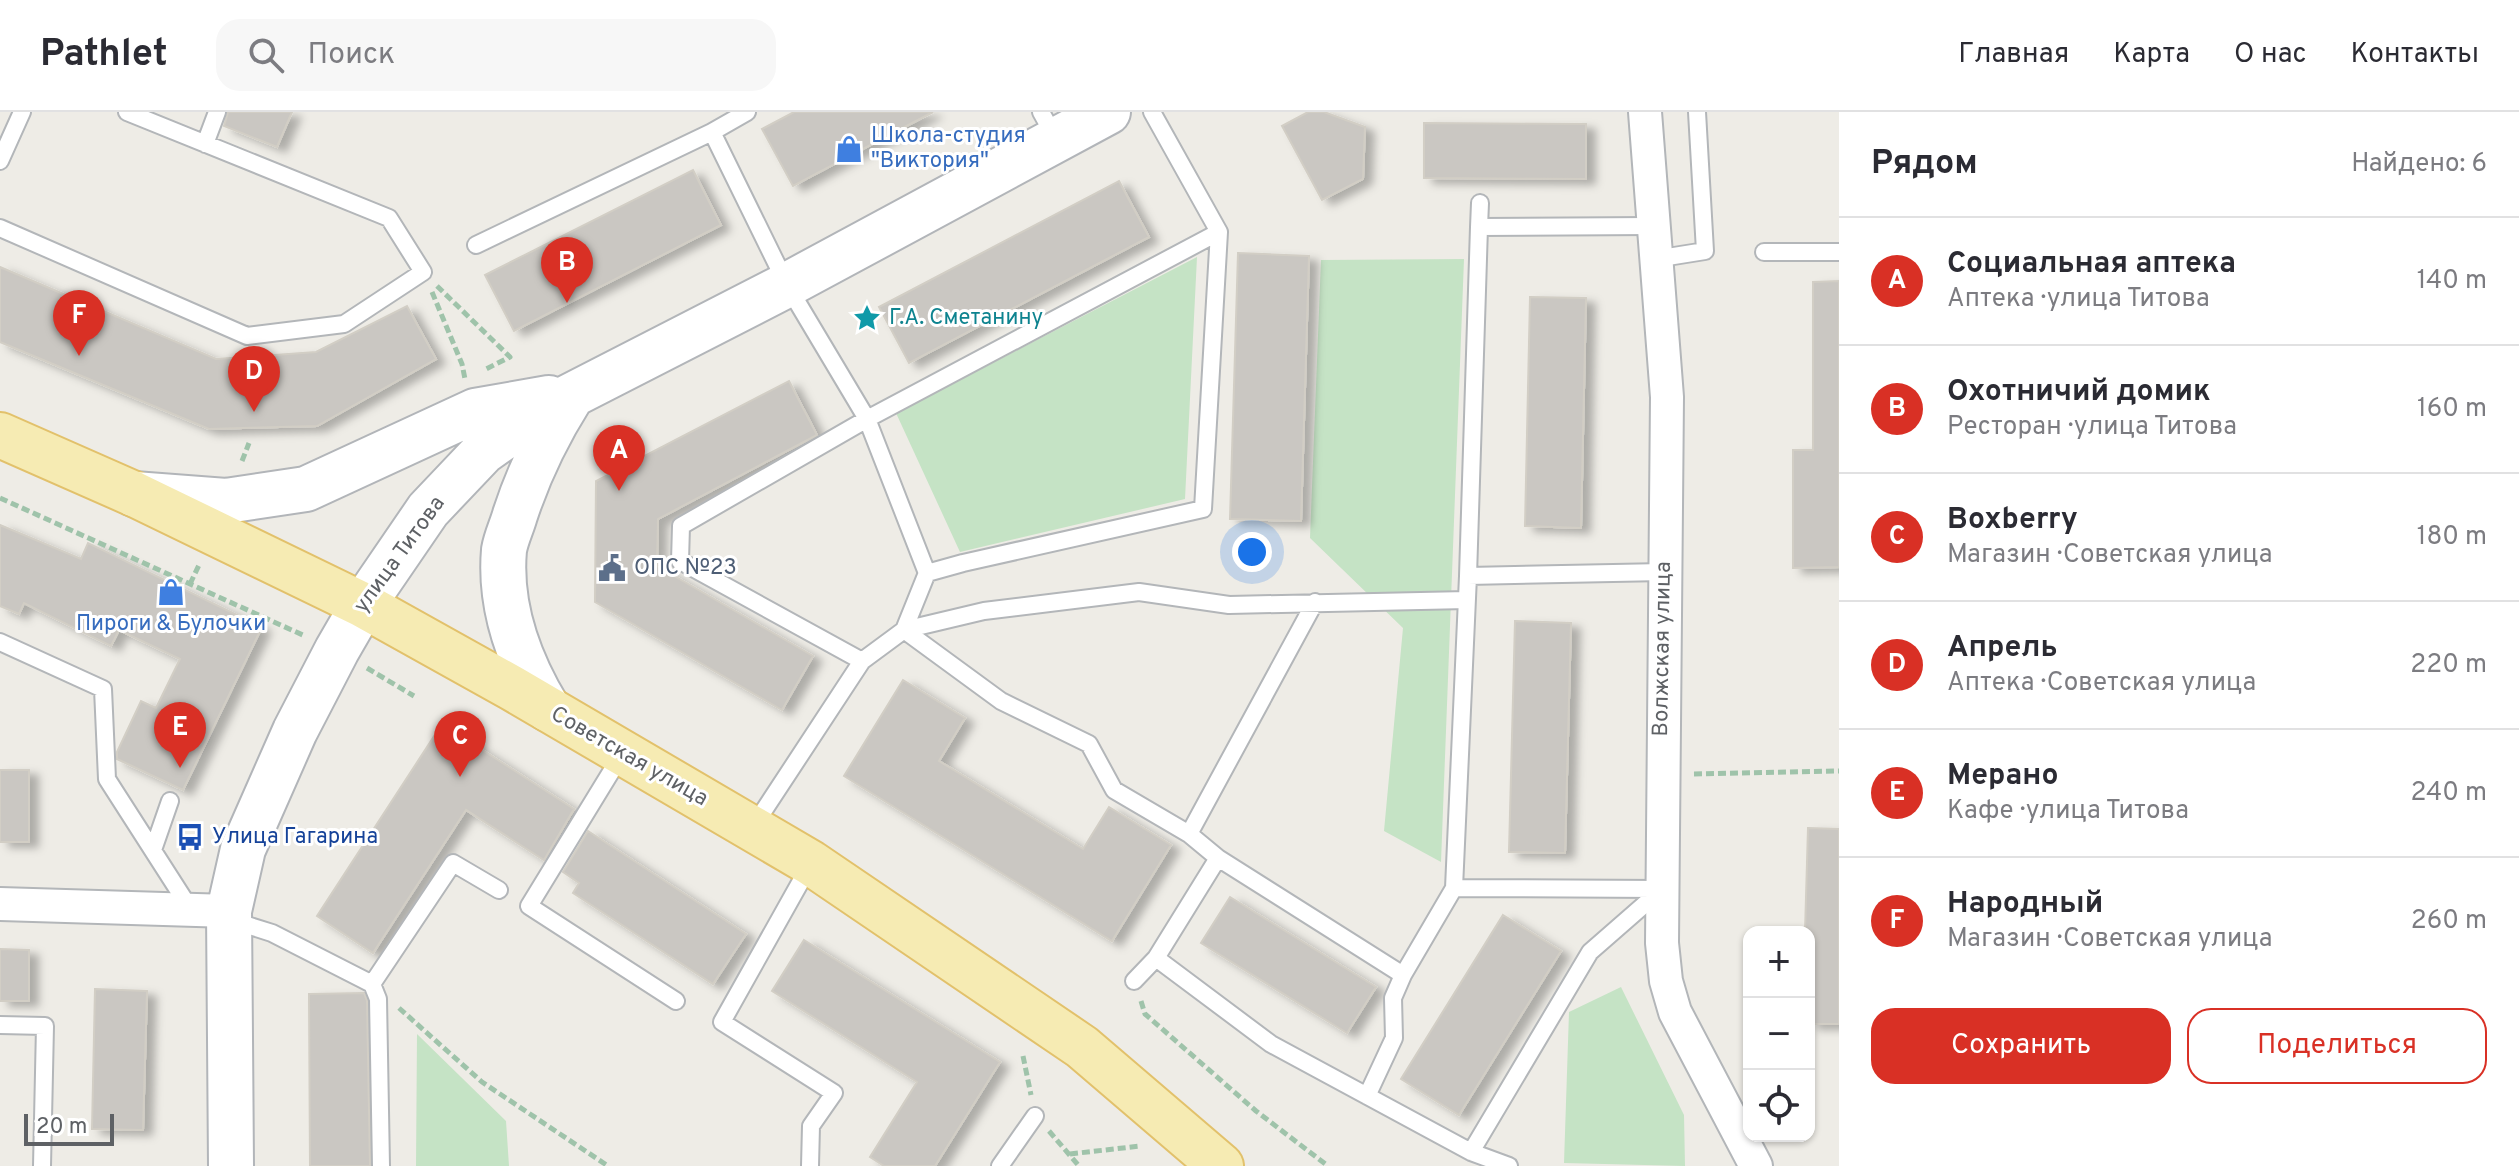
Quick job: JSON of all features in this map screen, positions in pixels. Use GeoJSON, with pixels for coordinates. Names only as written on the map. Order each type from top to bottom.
{"type":"FeatureCollection","features":[{"type":"Feature","properties":{"kind":"main road","name":"улица Титова"},"geometry":{"type":"LineString","coordinates":[[231,1166],[217,913],[295,731],[337,650],[363,605],[428,510],[483,452],[541,411],[787,285],[1049,126],[1108,112]]}},
{"type":"Feature","properties":{"kind":"main road"},"geometry":{"type":"LineString","coordinates":[[134,494],[226,501],[306,489],[475,411],[575,392]]}},
{"type":"Feature","properties":{"kind":"main road"},"geometry":{"type":"LineString","coordinates":[[548,709],[520,657],[506,603],[504,549],[527,477],[549,432],[575,392]]}},
{"type":"Feature","properties":{"kind":"main road","name":"Советская улица"},"geometry":{"type":"LineString","coordinates":[[0,435],[134,494],[363,605],[811,863],[1082,1047],[1221,1163]]}},
{"type":"Feature","properties":{"kind":"street","name":"Волжская улица"},"geometry":{"type":"LineString","coordinates":[[1645,112],[1667,397],[1661,775],[1663,956],[1675,1012],[1756,1166]]}},
{"type":"Feature","properties":{"kind":"street"},"geometry":{"type":"LineString","coordinates":[[0,904],[217,913]]}},
{"type":"Feature","properties":{"kind":"lane"},"geometry":{"type":"LineString","coordinates":[[0,161],[22,112]]}},
{"type":"Feature","properties":{"kind":"lane"},"geometry":{"type":"LineString","coordinates":[[0,228],[247,336],[344,324],[423,272],[389,218],[205,144],[153,117],[127,112]]}},
{"type":"Feature","properties":{"kind":"lane"},"geometry":{"type":"LineString","coordinates":[[205,144],[217,112]]}},
{"type":"Feature","properties":{"kind":"lane"},"geometry":{"type":"LineString","coordinates":[[476,245],[712,132],[747,112]]}},
{"type":"Feature","properties":{"kind":"lane"},"geometry":{"type":"LineString","coordinates":[[927,573],[1203,509],[1219,232],[1152,112]]}},
{"type":"Feature","properties":{"kind":"lane"},"geometry":{"type":"LineString","coordinates":[[1655,259],[1705,251],[1697,112]]}},
{"type":"Feature","properties":{"kind":"lane"},"geometry":{"type":"LineString","coordinates":[[712,132],[787,285],[867,419],[927,573],[904,630]]}},
{"type":"Feature","properties":{"kind":"lane"},"geometry":{"type":"LineString","coordinates":[[1367,1096],[1394,1038],[1393,998],[1403,975],[1454,888],[1480,203]]}},
{"type":"Feature","properties":{"kind":"lane"},"geometry":{"type":"LineString","coordinates":[[1479,227],[1652,226]]}},
{"type":"Feature","properties":{"kind":"lane"},"geometry":{"type":"LineString","coordinates":[[862,661],[680,561],[681,526],[867,419],[1219,232]]}},
{"type":"Feature","properties":{"kind":"lane"},"geometry":{"type":"LineString","coordinates":[[1764,252],[1839,252]]}},
{"type":"Feature","properties":{"kind":"lane"},"geometry":{"type":"LineString","coordinates":[[1468,576],[1664,572]]}},
{"type":"Feature","properties":{"kind":"lane"},"geometry":{"type":"LineString","coordinates":[[752,829],[862,661],[904,630],[984,611],[1139,592],[1229,605],[1467,600]]}},
{"type":"Feature","properties":{"kind":"lane"},"geometry":{"type":"LineString","coordinates":[[1189,834],[1315,602]]}},
{"type":"Feature","properties":{"kind":"lane"},"geometry":{"type":"LineString","coordinates":[[904,630],[1001,701],[1089,744],[1114,790],[1189,834],[1218,858],[1403,975]]}},
{"type":"Feature","properties":{"kind":"lane"},"geometry":{"type":"LineString","coordinates":[[0,642],[103,689],[107,779],[153,850],[217,913],[272,933],[372,984],[378,999],[381,1166]]}},
{"type":"Feature","properties":{"kind":"lane"},"geometry":{"type":"LineString","coordinates":[[622,753],[529,906],[676,1001]]}},
{"type":"Feature","properties":{"kind":"lane"},"geometry":{"type":"LineString","coordinates":[[153,850],[170,801]]}},
{"type":"Feature","properties":{"kind":"lane"},"geometry":{"type":"LineString","coordinates":[[1134,981],[1156,958],[1218,858]]}},
{"type":"Feature","properties":{"kind":"lane"},"geometry":{"type":"LineString","coordinates":[[372,984],[453,863],[499,890]]}},
{"type":"Feature","properties":{"kind":"lane"},"geometry":{"type":"LineString","coordinates":[[810,1166],[811,1126],[834,1093],[722,1022],[811,863]]}},
{"type":"Feature","properties":{"kind":"lane"},"geometry":{"type":"LineString","coordinates":[[1454,888],[1662,889]]}},
{"type":"Feature","properties":{"kind":"lane"},"geometry":{"type":"LineString","coordinates":[[1471,1152],[1590,952],[1662,889]]}},
{"type":"Feature","properties":{"kind":"lane"},"geometry":{"type":"LineString","coordinates":[[1156,958],[1271,1044],[1471,1152],[1509,1166]]}},
{"type":"Feature","properties":{"kind":"lane"},"geometry":{"type":"LineString","coordinates":[[0,1025],[45,1026],[42,1166]]}},
{"type":"Feature","properties":{"kind":"lane"},"geometry":{"type":"LineString","coordinates":[[1000,1166],[1035,1116]]}},
{"type":"Feature","properties":{"kind":"path"},"geometry":{"type":"LineString","coordinates":[[423,272],[510,357]]}},
{"type":"Feature","properties":{"kind":"path"},"geometry":{"type":"LineString","coordinates":[[423,272],[462,364],[465,379]]}},
{"type":"Feature","properties":{"kind":"path"},"geometry":{"type":"LineString","coordinates":[[0,498],[337,650],[414,696]]}},
{"type":"Feature","properties":{"kind":"path"},"geometry":{"type":"LineString","coordinates":[[1661,775],[1839,771]]}},
{"type":"Feature","properties":{"kind":"path"},"geometry":{"type":"LineString","coordinates":[[1134,981],[1145,1014],[1256,1111],[1328,1166]]}},
{"type":"Feature","properties":{"kind":"path"},"geometry":{"type":"LineString","coordinates":[[372,984],[482,1082],[607,1164],[616,1166]]}},
{"type":"Feature","properties":{"kind":"path"},"geometry":{"type":"LineString","coordinates":[[1069,1154],[1155,1145]]}},
{"type":"Feature","properties":{"kind":"green space"},"geometry":{"type":"Polygon","coordinates":[[[1197,257],[1185,499],[960,552],[896,413],[1197,257]]]}},
{"type":"Feature","properties":{"kind":"green space"},"geometry":{"type":"Polygon","coordinates":[[[1464,259],[1441,862],[1384,831],[1403,628],[1310,538],[1321,260],[1464,259]]]}},
{"type":"Feature","properties":{"kind":"green space"},"geometry":{"type":"Polygon","coordinates":[[[1621,987],[1684,1115],[1685,1166],[1564,1163],[1569,1012],[1621,987]]]}},
{"type":"Feature","properties":{"kind":"green space"},"geometry":{"type":"Polygon","coordinates":[[[417,1034],[506,1121],[509,1166],[416,1166],[417,1034]]]}},
{"type":"Feature","properties":{"kind":"building"},"geometry":{"type":"Polygon","coordinates":[[[228,112],[292,112],[277,147],[224,126],[228,112]]]}},
{"type":"Feature","properties":{"kind":"building"},"geometry":{"type":"Polygon","coordinates":[[[794,112],[933,112],[793,186],[762,129],[794,112]]]}},
{"type":"Feature","properties":{"kind":"building"},"geometry":{"type":"Polygon","coordinates":[[[1308,112],[1324,112],[1365,127],[1363,179],[1322,200],[1282,126],[1308,112]]]}},
{"type":"Feature","properties":{"kind":"building"},"geometry":{"type":"Polygon","coordinates":[[[1424,123],[1586,124],[1586,179],[1424,178],[1424,123]]]}},
{"type":"Feature","properties":{"kind":"building"},"geometry":{"type":"Polygon","coordinates":[[[693,170],[721,225],[514,331],[485,275],[693,170]]]}},
{"type":"Feature","properties":{"kind":"building"},"geometry":{"type":"Polygon","coordinates":[[[1119,181],[1149,237],[909,363],[879,307],[1119,181]]]}},
{"type":"Feature","properties":{"kind":"building"},"geometry":{"type":"Polygon","coordinates":[[[1238,253],[1309,256],[1301,521],[1230,519],[1238,253]]]}},
{"type":"Feature","properties":{"kind":"building"},"geometry":{"type":"Polygon","coordinates":[[[0,267],[216,359],[316,352],[407,306],[436,359],[317,426],[209,429],[0,342],[0,267]]]}},
{"type":"Feature","properties":{"kind":"building"},"geometry":{"type":"Polygon","coordinates":[[[1839,281],[1839,567],[1793,568],[1793,450],[1813,450],[1813,282],[1839,281]]]}},
{"type":"Feature","properties":{"kind":"building"},"geometry":{"type":"Polygon","coordinates":[[[1530,297],[1586,298],[1581,528],[1525,526],[1530,297]]]}},
{"type":"Feature","properties":{"kind":"building"},"geometry":{"type":"Polygon","coordinates":[[[789,381],[817,435],[658,519],[657,566],[813,656],[782,710],[595,602],[596,481],[789,381]]]}},
{"type":"Feature","properties":{"kind":"building"},"geometry":{"type":"Polygon","coordinates":[[[0,525],[81,559],[88,543],[262,627],[183,790],[117,759],[117,752],[141,701],[156,708],[180,659],[119,630],[111,646],[24,603],[19,614],[0,606],[0,525]]]}},
{"type":"Feature","properties":{"kind":"building"},"geometry":{"type":"Polygon","coordinates":[[[1515,621],[1571,623],[1565,853],[1509,852],[1515,621]]]}},
{"type":"Feature","properties":{"kind":"building"},"geometry":{"type":"Polygon","coordinates":[[[903,680],[965,718],[939,761],[1083,849],[1109,807],[1171,845],[1112,941],[844,776],[903,680]]]}},
{"type":"Feature","properties":{"kind":"building"},"geometry":{"type":"Polygon","coordinates":[[[442,724],[574,809],[544,860],[466,810],[373,953],[317,916],[442,724]]]}},
{"type":"Feature","properties":{"kind":"building"},"geometry":{"type":"Polygon","coordinates":[[[0,770],[29,770],[29,842],[0,842],[0,770]]]}},
{"type":"Feature","properties":{"kind":"building"},"geometry":{"type":"Polygon","coordinates":[[[1808,828],[1839,829],[1839,1024],[1815,1024],[1815,926],[1805,926],[1808,828]]]}},
{"type":"Feature","properties":{"kind":"building"},"geometry":{"type":"Polygon","coordinates":[[[588,831],[746,934],[713,984],[573,893],[579,883],[563,872],[588,831]]]}},
{"type":"Feature","properties":{"kind":"building"},"geometry":{"type":"Polygon","coordinates":[[[1230,897],[1376,987],[1347,1033],[1201,943],[1230,897]]]}},
{"type":"Feature","properties":{"kind":"building"},"geometry":{"type":"Polygon","coordinates":[[[1503,915],[1561,951],[1459,1115],[1401,1079],[1503,915]]]}},
{"type":"Feature","properties":{"kind":"building"},"geometry":{"type":"Polygon","coordinates":[[[804,940],[1000,1062],[935,1166],[884,1166],[870,1157],[917,1082],[772,991],[804,940]]]}},
{"type":"Feature","properties":{"kind":"building"},"geometry":{"type":"Polygon","coordinates":[[[0,949],[29,950],[29,1001],[0,1001],[0,949]]]}},
{"type":"Feature","properties":{"kind":"building"},"geometry":{"type":"Polygon","coordinates":[[[95,989],[147,991],[143,1130],[92,1129],[95,989]]]}},
{"type":"Feature","properties":{"kind":"building"},"geometry":{"type":"Polygon","coordinates":[[[364,993],[367,1001],[370,1166],[310,1166],[309,994],[364,993]]]}},
{"type":"Feature","properties":{"kind":"place","name":"Школа-студия \"Виктория\""},"geometry":{"type":"Point","coordinates":[849,149]}},
{"type":"Feature","properties":{"kind":"place","name":"Охотничий домик"},"geometry":{"type":"Point","coordinates":[567,303]}},
{"type":"Feature","properties":{"kind":"place","name":"Г.А. Сметанину"},"geometry":{"type":"Point","coordinates":[867,318]}},
{"type":"Feature","properties":{"kind":"place","name":"Народный"},"geometry":{"type":"Point","coordinates":[79,356]}},
{"type":"Feature","properties":{"kind":"place","name":"Апрель"},"geometry":{"type":"Point","coordinates":[254,412]}},
{"type":"Feature","properties":{"kind":"place","name":"Социальная аптека"},"geometry":{"type":"Point","coordinates":[619,491]}},
{"type":"Feature","properties":{"kind":"place","name":"ОПС №23"},"geometry":{"type":"Point","coordinates":[612,568]}},
{"type":"Feature","properties":{"kind":"place","name":"Пироги & Булочки"},"geometry":{"type":"Point","coordinates":[171,592]}},
{"type":"Feature","properties":{"kind":"place","name":"Мерано"},"geometry":{"type":"Point","coordinates":[180,768]}},
{"type":"Feature","properties":{"kind":"place","name":"Boxberry"},"geometry":{"type":"Point","coordinates":[460,777]}},
{"type":"Feature","properties":{"kind":"place","name":"Улица Гагарина"},"geometry":{"type":"Point","coordinates":[190,837]}}]}
